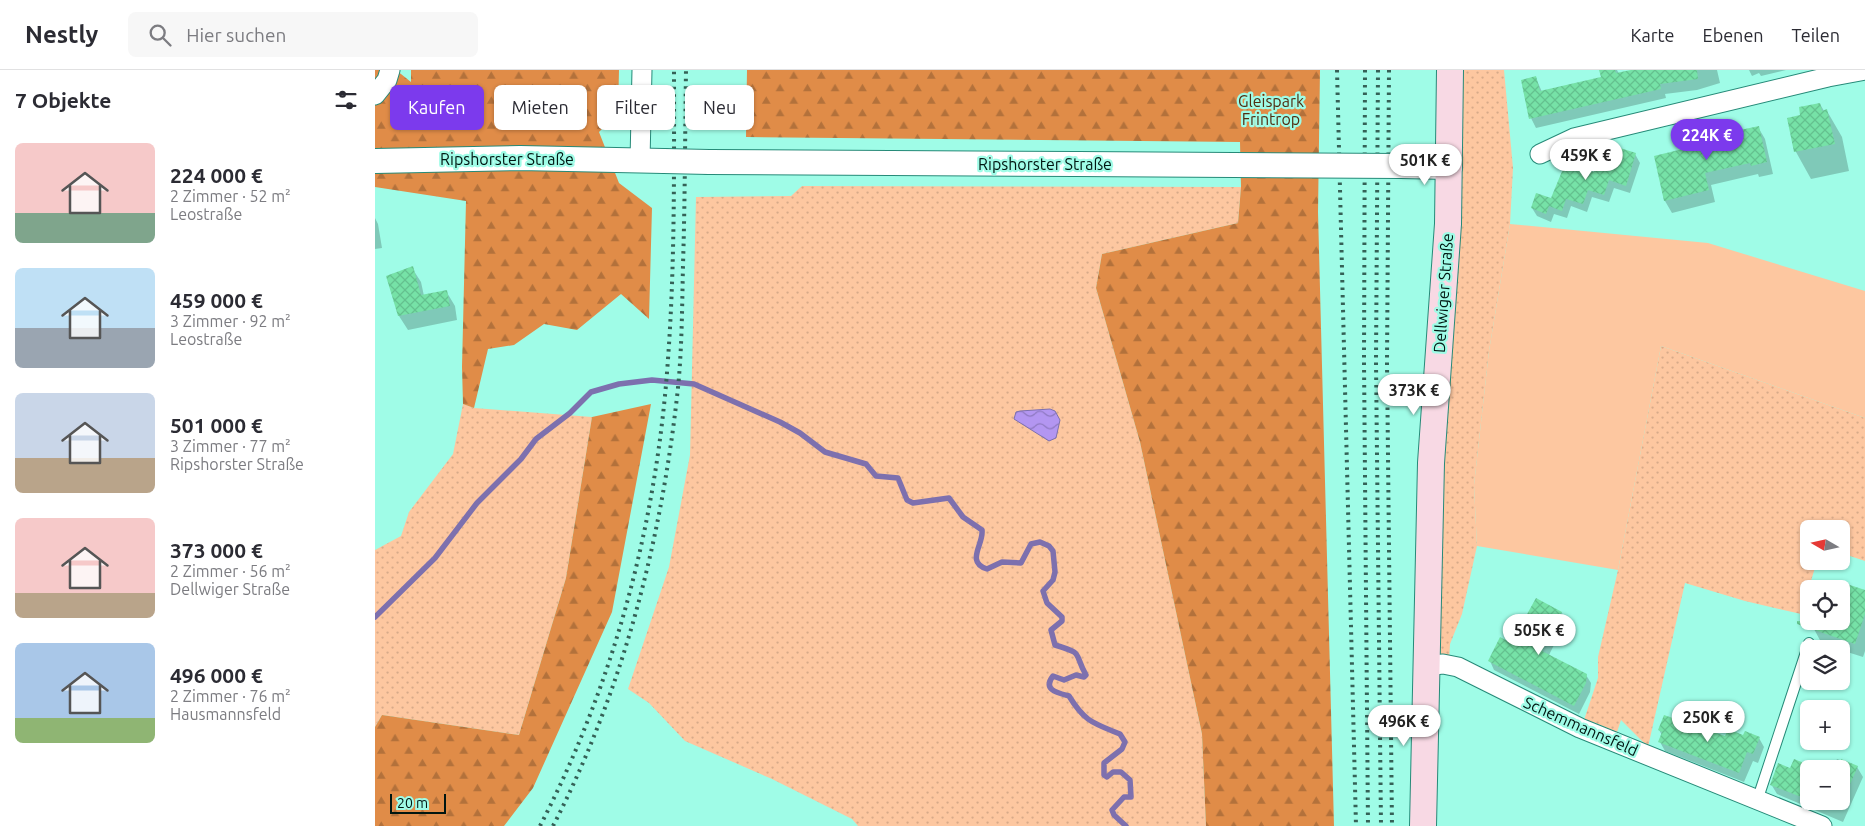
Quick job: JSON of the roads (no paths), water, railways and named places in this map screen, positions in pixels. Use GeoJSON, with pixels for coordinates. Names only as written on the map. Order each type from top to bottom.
{"type":"FeatureCollection","features":[{"type":"Feature","properties":{"kind":"main road","name":"Dellwiger Straße"},"geometry":{"type":"LineString","coordinates":[[1423,826],[1427,690],[1425,666],[1431,463],[1449,224],[1450,70]]}},
{"type":"Feature","properties":{"kind":"street"},"geometry":{"type":"LineString","coordinates":[[378,92],[390,70]]}},
{"type":"Feature","properties":{"kind":"street"},"geometry":{"type":"LineString","coordinates":[[640,161],[642,70]]}},
{"type":"Feature","properties":{"kind":"street"},"geometry":{"type":"LineString","coordinates":[[1540,154],[1574,138],[1827,73],[1865,70]]}},
{"type":"Feature","properties":{"kind":"street","name":"Ripshorster Straße"},"geometry":{"type":"LineString","coordinates":[[375,161],[520,158],[709,162],[1450,167]]}},
{"type":"Feature","properties":{"kind":"street","name":"Schemmannsfeld"},"geometry":{"type":"LineString","coordinates":[[1425,666],[1443,664],[1458,667],[1581,728],[1822,826]]}},
{"type":"Feature","properties":{"kind":"lane"},"geometry":{"type":"LineString","coordinates":[[1757,801],[1800,670]]}},
{"type":"Feature","properties":{"kind":"water"},"geometry":{"type":"Polygon","coordinates":[[[1050,409],[1055,411],[1060,420],[1056,438],[1049,441],[1014,419],[1016,412],[1050,409]]]}},
{"type":"Feature","properties":{"kind":"waterway"},"geometry":{"type":"LineString","coordinates":[[375,617],[435,558],[477,503],[521,459],[536,439],[570,413],[591,392],[619,384],[652,380],[694,384],[780,422],[800,433],[825,452],[866,464],[876,476],[898,478],[907,500],[913,503],[949,498],[963,517],[982,530],[976,557],[977,562],[987,569],[1002,562],[1021,563],[1031,544],[1040,542],[1049,546],[1053,551],[1055,572],[1053,580],[1043,591],[1047,603],[1062,617],[1062,621],[1051,630],[1055,645],[1075,652],[1086,675],[1084,677],[1076,675],[1064,680],[1053,676],[1049,685],[1050,688],[1060,694],[1069,696],[1090,721],[1120,734],[1125,742],[1122,749],[1104,763],[1104,775],[1107,777],[1113,772],[1121,772],[1130,780],[1131,797],[1124,797],[1112,810],[1114,815],[1126,826]]}},
{"type":"Feature","properties":{"kind":"railway"},"geometry":{"type":"LineString","coordinates":[[540,826],[567,771],[611,657],[628,599],[654,480],[668,359],[672,287],[674,70]]}},
{"type":"Feature","properties":{"kind":"railway"},"geometry":{"type":"LineString","coordinates":[[553,826],[599,723],[618,671],[648,563],[670,453],[680,364],[686,70]]}},
{"type":"Feature","properties":{"kind":"railway"},"geometry":{"type":"LineString","coordinates":[[1337,70],[1356,826]]}},
{"type":"Feature","properties":{"kind":"railway"},"geometry":{"type":"LineString","coordinates":[[1365,70],[1364,361],[1368,826]]}},
{"type":"Feature","properties":{"kind":"railway"},"geometry":{"type":"LineString","coordinates":[[1378,70],[1376,361],[1381,826]]}},
{"type":"Feature","properties":{"kind":"railway"},"geometry":{"type":"LineString","coordinates":[[1389,70],[1387,363],[1392,826]]}},
{"type":"Feature","properties":{"kind":"park label","name":"Gleispark Frintrop"},"geometry":{"type":"Point","coordinates":[1271,110]}}]}
